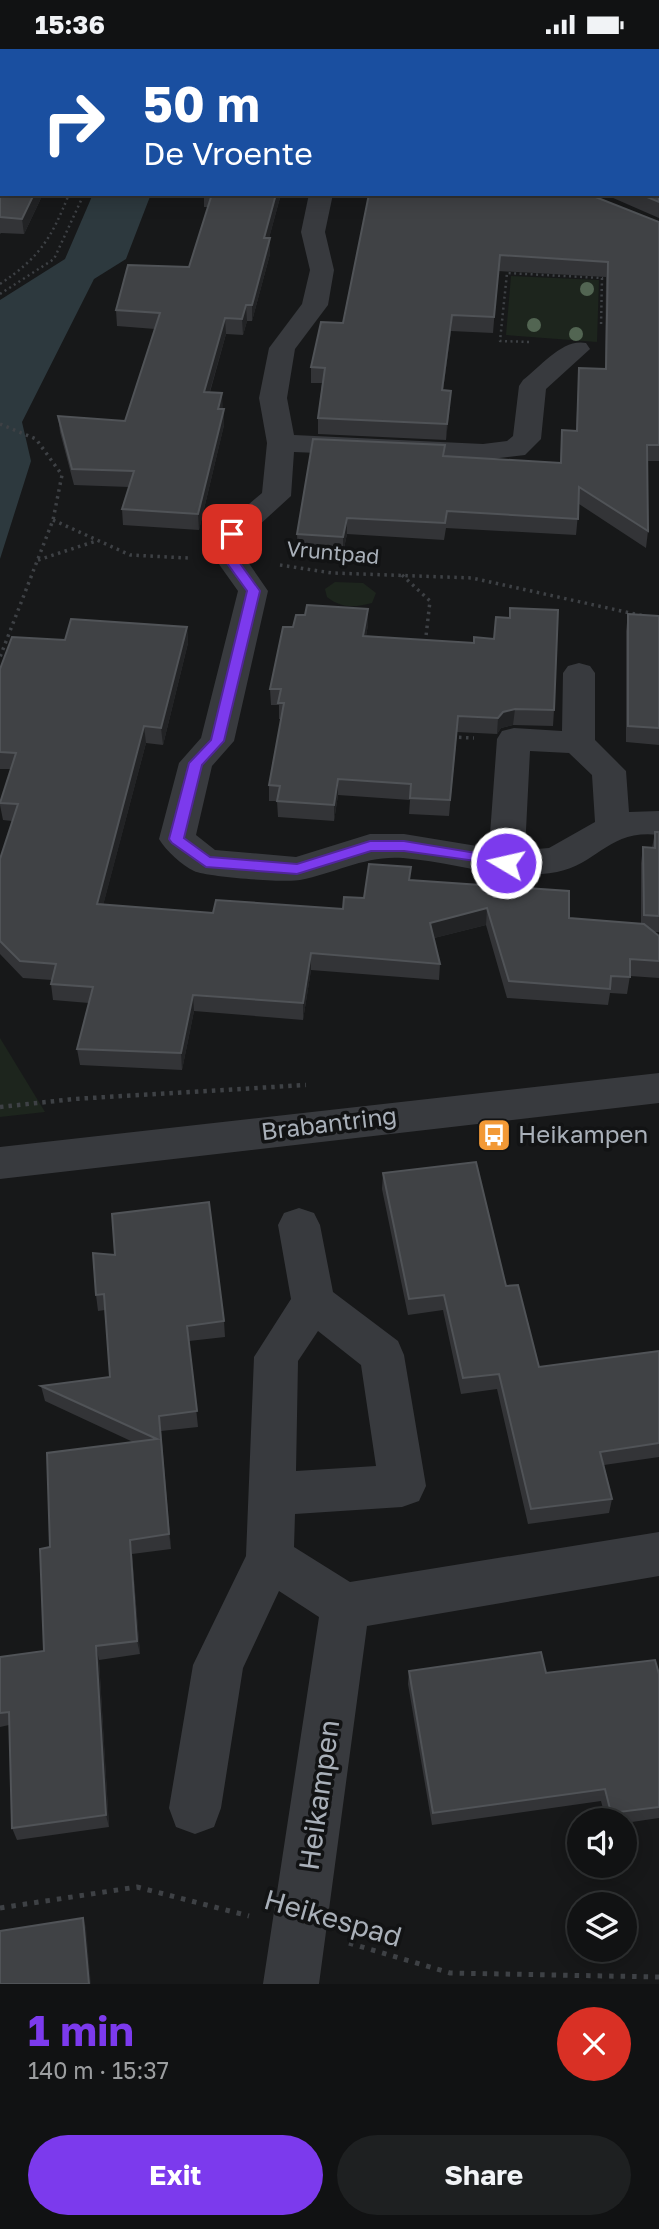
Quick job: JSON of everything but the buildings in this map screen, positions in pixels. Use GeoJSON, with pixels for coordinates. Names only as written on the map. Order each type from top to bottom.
{"type":"FeatureCollection","features":[{"type":"Feature","properties":{"kind":"street"},"geometry":{"type":"LineString","coordinates":[[321,196],[313,232],[322,270],[315,305],[282,348],[273,398],[281,443],[276,496],[232,534],[226,547],[230,559],[253,591],[217,741],[196,763],[177,839],[206,862],[297,869],[370,846],[404,846],[506,863],[556,860],[613,827],[641,821],[659,823]]}},
{"type":"Feature","properties":{"kind":"street"},"geometry":{"type":"LineString","coordinates":[[281,443],[483,452],[515,449],[527,439],[534,386],[577,349]]}},
{"type":"Feature","properties":{"kind":"street"},"geometry":{"type":"LineString","coordinates":[[578,743],[579,673]]}},
{"type":"Feature","properties":{"kind":"street"},"geometry":{"type":"LineString","coordinates":[[506,863],[514,739],[578,743],[610,771],[613,827]]}},
{"type":"Feature","properties":{"kind":"street","name":"Brabantring"},"geometry":{"type":"LineString","coordinates":[[0,1163],[659,1087]]}},
{"type":"Feature","properties":{"kind":"street"},"geometry":{"type":"LineString","coordinates":[[272,1494],[402,1486],[382,1355],[313,1302],[299,1225]]}},
{"type":"Feature","properties":{"kind":"street"},"geometry":{"type":"LineString","coordinates":[[195,1808],[218,1665],[270,1558],[276,1357],[313,1302]]}},
{"type":"Feature","properties":{"kind":"street"},"geometry":{"type":"LineString","coordinates":[[270,1558],[345,1606],[659,1554]]}},
{"type":"Feature","properties":{"kind":"street","name":"Heikampen"},"geometry":{"type":"LineString","coordinates":[[291,1984],[345,1606]]}},
{"type":"Feature","properties":{"kind":"path"},"geometry":{"type":"LineString","coordinates":[[0,284],[35,262],[47,248],[68,196]]}},
{"type":"Feature","properties":{"kind":"path"},"geometry":{"type":"LineString","coordinates":[[0,294],[54,259],[83,196]]}},
{"type":"Feature","properties":{"kind":"path"},"geometry":{"type":"LineString","coordinates":[[507,273],[602,278],[600,349],[577,349],[551,343],[500,341],[507,273]]}},
{"type":"Feature","properties":{"kind":"path"},"geometry":{"type":"LineString","coordinates":[[0,424],[36,439],[62,475],[53,520],[0,657]]}},
{"type":"Feature","properties":{"kind":"path","name":"Vruntpad"},"geometry":{"type":"LineString","coordinates":[[53,520],[130,555],[242,558],[332,573],[472,578],[647,617]]}},
{"type":"Feature","properties":{"kind":"path"},"geometry":{"type":"LineString","coordinates":[[38,559],[97,540]]}},
{"type":"Feature","properties":{"kind":"path","name":"Vruntpad"},"geometry":{"type":"LineString","coordinates":[[402,575],[430,601],[424,656]]}},
{"type":"Feature","properties":{"kind":"path"},"geometry":{"type":"LineString","coordinates":[[450,727],[449,737],[514,739]]}},
{"type":"Feature","properties":{"kind":"path","name":"Heikespad"},"geometry":{"type":"LineString","coordinates":[[0,1908],[137,1887],[300,1929],[450,1973],[659,1977]]}},
{"type":"Feature","properties":{"kind":"shaded area"},"geometry":{"type":"Polygon","coordinates":[[[92,196],[150,196],[126,259],[94,279],[22,422],[31,461],[0,559],[0,300],[65,259],[92,196]]]}},
{"type":"Feature","properties":{"kind":"shaded area"},"geometry":{"type":"Polygon","coordinates":[[[511,276],[599,280],[597,342],[506,335],[511,276]]]}},
{"type":"Feature","properties":{"kind":"shaded area"},"geometry":{"type":"Polygon","coordinates":[[[335,582],[363,583],[376,593],[372,603],[348,606],[332,601],[327,597],[325,589],[335,582]]]}},
{"type":"Feature","properties":{"kind":"shaded area"},"geometry":{"type":"Polygon","coordinates":[[[0,1038],[45,1112],[0,1117],[0,1038]]]}},
{"type":"Feature","properties":{"kind":"place","name":"Heikampen"},"geometry":{"type":"Point","coordinates":[494,1135]}},
{"type":"Feature","properties":{"kind":"route"},"geometry":{"type":"LineString","coordinates":[[232,534],[226,547],[230,559],[253,591],[217,741],[196,763],[177,839],[206,862],[297,869],[370,846],[404,846],[506,863]]}}]}
